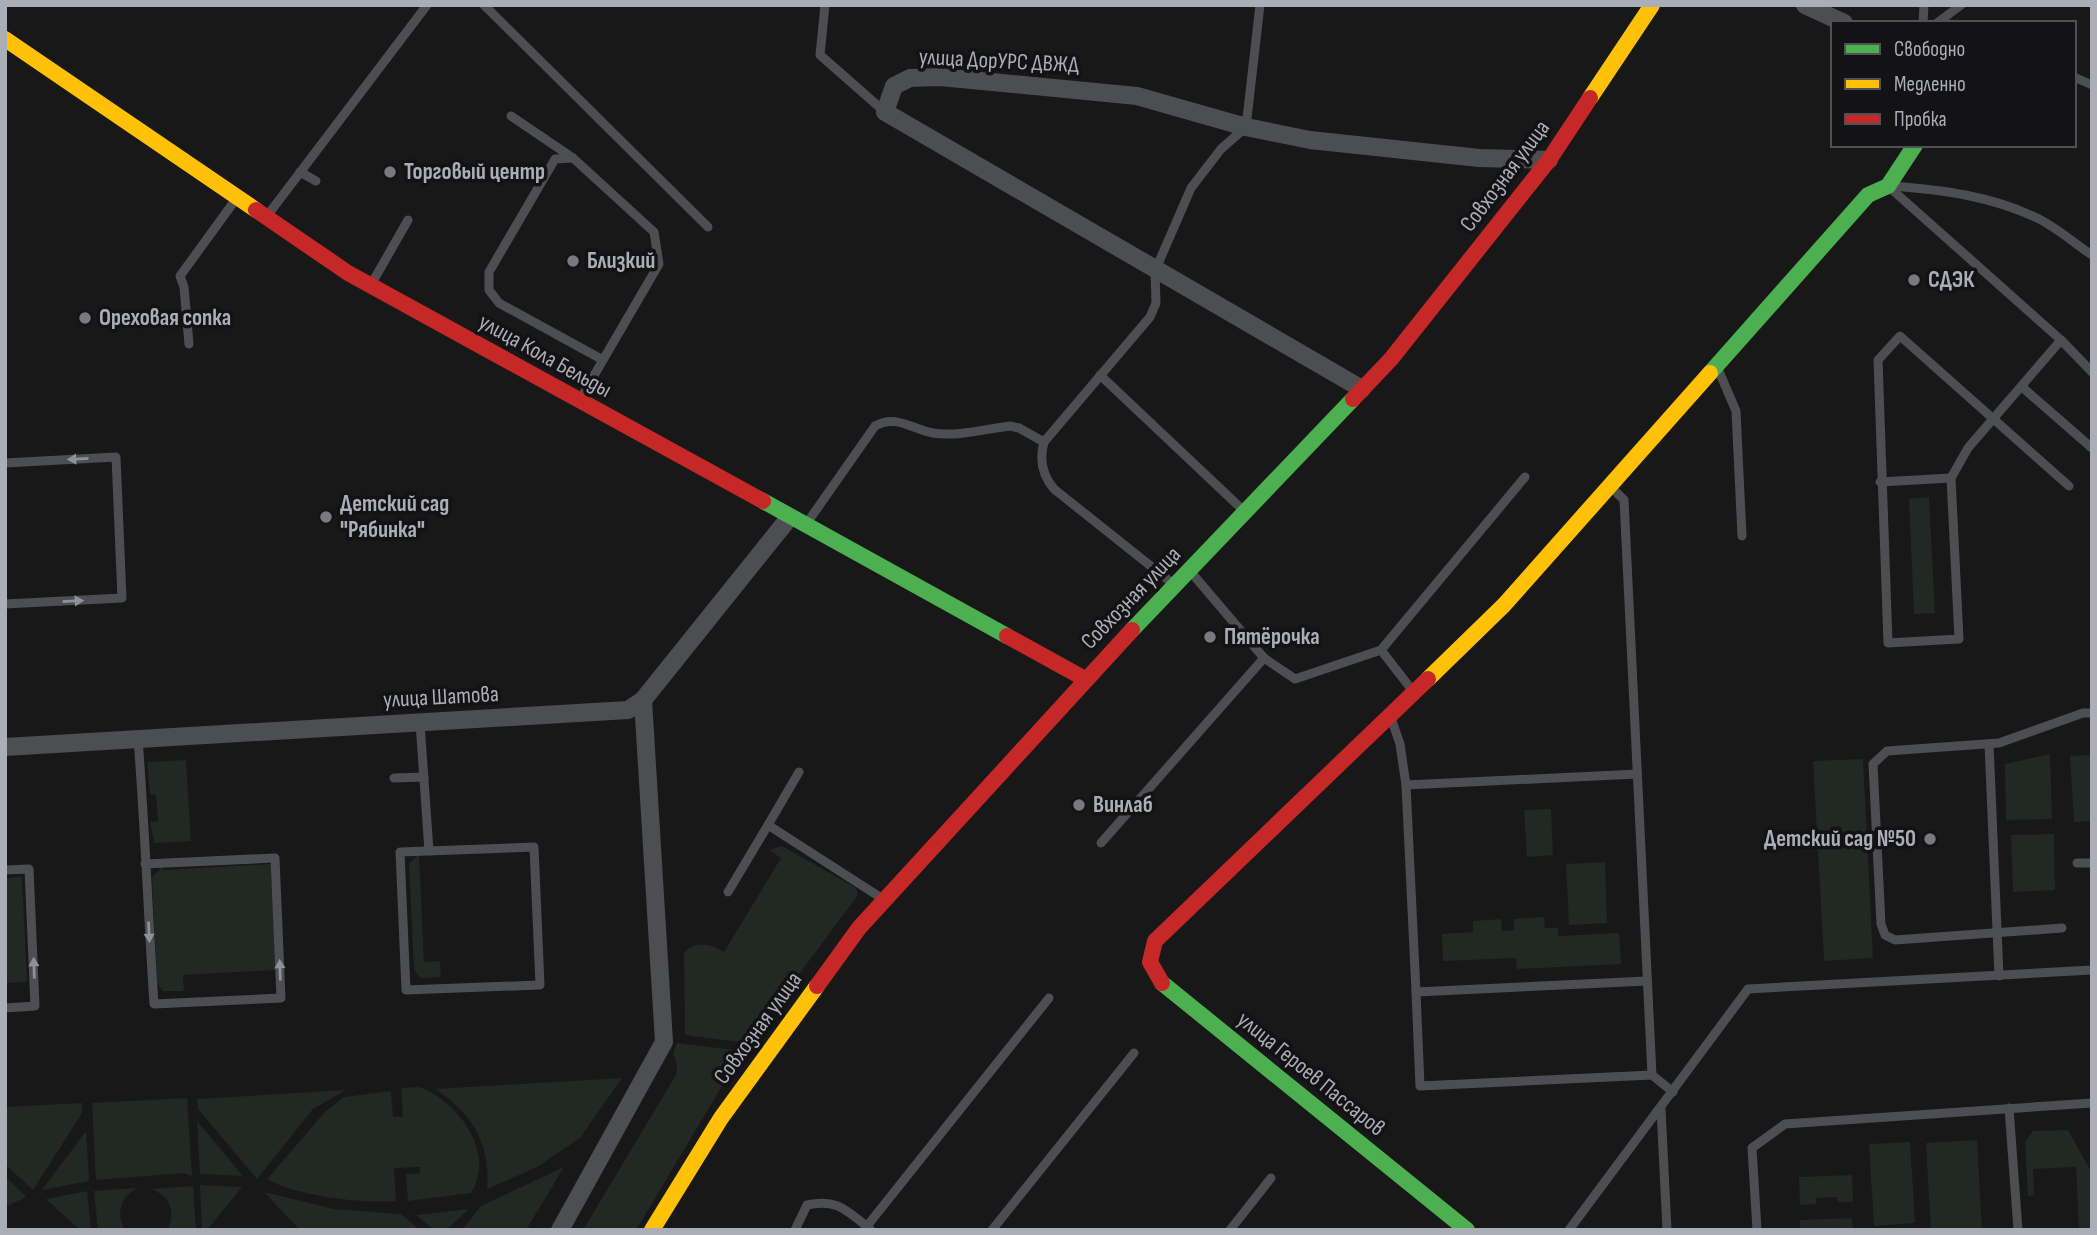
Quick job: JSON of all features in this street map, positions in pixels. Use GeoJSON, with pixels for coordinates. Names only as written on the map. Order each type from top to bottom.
{"type":"FeatureCollection","features":[{"type":"Feature","properties":{"kind":"street","name":"Совхозная улица"},"geometry":{"type":"LineString","coordinates":[[652,1230],[721,1118],[859,928],[1085,678],[1391,359],[1549,160],[1652,5]]}},
{"type":"Feature","properties":{"kind":"street"},"geometry":{"type":"LineString","coordinates":[[1805,5],[1840,21]]}},
{"type":"Feature","properties":{"kind":"street","name":"улица Кола Бельды"},"geometry":{"type":"LineString","coordinates":[[5,39],[237,198],[370,285],[1085,678]]}},
{"type":"Feature","properties":{"kind":"street","name":"улица ДорУРС ДВЖД"},"geometry":{"type":"LineString","coordinates":[[884,112],[894,86],[910,78],[940,77],[1137,96],[1247,127],[1310,140],[1400,152],[1549,160]]}},
{"type":"Feature","properties":{"kind":"street"},"geometry":{"type":"LineString","coordinates":[[884,112],[1362,389]]}},
{"type":"Feature","properties":{"kind":"street"},"geometry":{"type":"LineString","coordinates":[[1390,716],[1504,605],[1868,195],[1888,186],[1914,147]]}},
{"type":"Feature","properties":{"kind":"street"},"geometry":{"type":"LineString","coordinates":[[561,1230],[664,1042],[643,700],[797,522]]}},
{"type":"Feature","properties":{"kind":"street","name":"улица Шатова"},"geometry":{"type":"LineString","coordinates":[[5,747],[628,710],[643,700]]}},
{"type":"Feature","properties":{"kind":"street","name":"улица Героев Пассаров"},"geometry":{"type":"LineString","coordinates":[[1390,716],[1155,940],[1150,962],[1158,981],[1467,1230]]}},
{"type":"Feature","properties":{"kind":"lane"},"geometry":{"type":"LineString","coordinates":[[266,217],[427,5]]}},
{"type":"Feature","properties":{"kind":"lane"},"geometry":{"type":"LineString","coordinates":[[484,5],[708,227]]}},
{"type":"Feature","properties":{"kind":"lane"},"geometry":{"type":"LineString","coordinates":[[825,5],[820,55],[884,112]]}},
{"type":"Feature","properties":{"kind":"lane"},"geometry":{"type":"LineString","coordinates":[[1174,585],[1054,489],[1043,472],[1044,442],[1150,317],[1156,303],[1156,271],[1192,188],[1221,149],[1247,127],[1260,5]]}},
{"type":"Feature","properties":{"kind":"lane"},"geometry":{"type":"LineString","coordinates":[[1943,21],[1961,5]]}},
{"type":"Feature","properties":{"kind":"lane"},"geometry":{"type":"LineString","coordinates":[[2076,78],[2092,85]]}},
{"type":"Feature","properties":{"kind":"lane"},"geometry":{"type":"LineString","coordinates":[[511,117],[573,158],[654,232],[659,264],[580,402]]}},
{"type":"Feature","properties":{"kind":"lane"},"geometry":{"type":"LineString","coordinates":[[573,158],[555,159],[489,272],[489,290],[499,303],[603,360]]}},
{"type":"Feature","properties":{"kind":"lane"},"geometry":{"type":"LineString","coordinates":[[300,172],[316,181]]}},
{"type":"Feature","properties":{"kind":"lane"},"geometry":{"type":"LineString","coordinates":[[1888,186],[1939,189],[1998,203],[2039,219],[2092,255]]}},
{"type":"Feature","properties":{"kind":"lane"},"geometry":{"type":"LineString","coordinates":[[1888,186],[2061,340],[2092,372]]}},
{"type":"Feature","properties":{"kind":"lane"},"geometry":{"type":"LineString","coordinates":[[189,344],[184,287],[180,276],[237,198]]}},
{"type":"Feature","properties":{"kind":"lane"},"geometry":{"type":"LineString","coordinates":[[370,285],[408,220]]}},
{"type":"Feature","properties":{"kind":"lane"},"geometry":{"type":"LineString","coordinates":[[2061,340],[1993,421],[1968,448],[1951,478],[1959,639],[1888,643],[1880,482],[1878,360],[1900,337],[1993,421],[2069,486]]}},
{"type":"Feature","properties":{"kind":"lane"},"geometry":{"type":"LineString","coordinates":[[1717,367],[1737,411],[1742,536]]}},
{"type":"Feature","properties":{"kind":"lane"},"geometry":{"type":"LineString","coordinates":[[1100,375],[1244,512]]}},
{"type":"Feature","properties":{"kind":"lane"},"geometry":{"type":"LineString","coordinates":[[2022,387],[2092,447]]}},
{"type":"Feature","properties":{"kind":"lane"},"geometry":{"type":"LineString","coordinates":[[797,522],[875,426],[884,421],[894,420],[933,433],[1010,426],[1044,442]]}},
{"type":"Feature","properties":{"kind":"lane"},"geometry":{"type":"LineString","coordinates":[[5,463],[116,457],[122,598],[5,604]]}},
{"type":"Feature","properties":{"kind":"lane"},"geometry":{"type":"LineString","coordinates":[[1189,570],[1264,658],[1294,679],[1381,650],[1525,477]]}},
{"type":"Feature","properties":{"kind":"lane"},"geometry":{"type":"LineString","coordinates":[[1880,482],[1951,478]]}},
{"type":"Feature","properties":{"kind":"lane"},"geometry":{"type":"LineString","coordinates":[[1611,487],[1624,500],[1652,1075]]}},
{"type":"Feature","properties":{"kind":"lane"},"geometry":{"type":"LineString","coordinates":[[1381,650],[1413,692]]}},
{"type":"Feature","properties":{"kind":"lane"},"geometry":{"type":"LineString","coordinates":[[1101,843],[1264,658]]}},
{"type":"Feature","properties":{"kind":"lane"},"geometry":{"type":"LineString","coordinates":[[2062,928],[1895,940],[1885,935],[1881,924],[1873,764],[1887,751],[1989,744],[2092,713]]}},
{"type":"Feature","properties":{"kind":"lane"},"geometry":{"type":"LineString","coordinates":[[1390,716],[1400,744],[1405,785],[1420,1086],[1652,1075],[1673,1092]]}},
{"type":"Feature","properties":{"kind":"lane"},"geometry":{"type":"LineString","coordinates":[[421,723],[429,851]]}},
{"type":"Feature","properties":{"kind":"lane"},"geometry":{"type":"LineString","coordinates":[[138,739],[145,864],[153,1004],[281,998],[275,858],[145,864]]}},
{"type":"Feature","properties":{"kind":"lane"},"geometry":{"type":"LineString","coordinates":[[1989,744],[1999,976]]}},
{"type":"Feature","properties":{"kind":"lane"},"geometry":{"type":"LineString","coordinates":[[728,892],[799,772]]}},
{"type":"Feature","properties":{"kind":"lane"},"geometry":{"type":"LineString","coordinates":[[1405,785],[1637,774]]}},
{"type":"Feature","properties":{"kind":"lane"},"geometry":{"type":"LineString","coordinates":[[394,778],[424,777]]}},
{"type":"Feature","properties":{"kind":"lane"},"geometry":{"type":"LineString","coordinates":[[768,825],[884,900]]}},
{"type":"Feature","properties":{"kind":"lane"},"geometry":{"type":"LineString","coordinates":[[534,847],[540,985],[406,990],[400,852],[429,851],[534,847]]}},
{"type":"Feature","properties":{"kind":"lane"},"geometry":{"type":"LineString","coordinates":[[2077,863],[2092,863]]}},
{"type":"Feature","properties":{"kind":"lane"},"geometry":{"type":"LineString","coordinates":[[5,870],[29,869],[35,1006],[5,1008]]}},
{"type":"Feature","properties":{"kind":"lane"},"geometry":{"type":"LineString","coordinates":[[1569,1230],[1748,989],[2092,970]]}},
{"type":"Feature","properties":{"kind":"lane"},"geometry":{"type":"LineString","coordinates":[[1416,992],[1647,981]]}},
{"type":"Feature","properties":{"kind":"lane"},"geometry":{"type":"LineString","coordinates":[[795,1230],[807,1205],[824,1201],[842,1207],[869,1228],[1049,998]]}},
{"type":"Feature","properties":{"kind":"lane"},"geometry":{"type":"LineString","coordinates":[[992,1230],[1134,1053]]}},
{"type":"Feature","properties":{"kind":"lane"},"geometry":{"type":"LineString","coordinates":[[1757,1230],[1752,1148],[1785,1124],[2092,1103]]}},
{"type":"Feature","properties":{"kind":"lane"},"geometry":{"type":"LineString","coordinates":[[2009,1108],[2018,1230]]}},
{"type":"Feature","properties":{"kind":"lane"},"geometry":{"type":"LineString","coordinates":[[1661,1109],[1667,1230]]}},
{"type":"Feature","properties":{"kind":"lane"},"geometry":{"type":"LineString","coordinates":[[1230,1230],[1271,1178]]}},
{"type":"Feature","properties":{"kind":"shaded area"},"geometry":{"type":"Polygon","coordinates":[[[1929,497],[1935,613],[1914,614],[1909,499],[1929,497]]]}},
{"type":"Feature","properties":{"kind":"shaded area"},"geometry":{"type":"Polygon","coordinates":[[[2050,754],[2052,819],[2006,820],[2005,764],[2050,754]]]}},
{"type":"Feature","properties":{"kind":"shaded area"},"geometry":{"type":"Polygon","coordinates":[[[2092,755],[2092,821],[2074,822],[2070,756],[2092,755]]]}},
{"type":"Feature","properties":{"kind":"shaded area"},"geometry":{"type":"Polygon","coordinates":[[[1863,759],[1873,958],[1824,961],[1813,761],[1863,759]]]}},
{"type":"Feature","properties":{"kind":"shaded area"},"geometry":{"type":"Polygon","coordinates":[[[186,760],[191,841],[154,843],[150,822],[158,821],[156,795],[150,794],[147,762],[186,760]]]}},
{"type":"Feature","properties":{"kind":"shaded area"},"geometry":{"type":"Polygon","coordinates":[[[1551,809],[1553,855],[1527,857],[1524,810],[1551,809]]]}},
{"type":"Feature","properties":{"kind":"shaded area"},"geometry":{"type":"Polygon","coordinates":[[[2054,834],[2055,890],[2013,892],[2011,835],[2054,834]]]}},
{"type":"Feature","properties":{"kind":"shaded area"},"geometry":{"type":"Polygon","coordinates":[[[782,846],[856,888],[858,895],[748,1043],[685,1035],[684,953],[699,945],[714,947],[724,952],[781,858],[769,850],[782,846]]]}},
{"type":"Feature","properties":{"kind":"shaded area"},"geometry":{"type":"Polygon","coordinates":[[[419,854],[424,962],[440,961],[441,977],[420,978],[414,969],[409,864],[419,854]]]}},
{"type":"Feature","properties":{"kind":"shaded area"},"geometry":{"type":"Polygon","coordinates":[[[1605,862],[1607,923],[1569,925],[1566,864],[1605,862]]]}},
{"type":"Feature","properties":{"kind":"shaded area"},"geometry":{"type":"Polygon","coordinates":[[[271,864],[276,970],[183,975],[184,991],[163,991],[157,983],[152,877],[162,867],[163,870],[271,864]]]}},
{"type":"Feature","properties":{"kind":"shaded area"},"geometry":{"type":"Polygon","coordinates":[[[22,877],[27,982],[5,983],[5,878],[22,877]]]}},
{"type":"Feature","properties":{"kind":"shaded area"},"geometry":{"type":"Polygon","coordinates":[[[1544,917],[1545,928],[1558,928],[1558,936],[1619,933],[1621,964],[1517,969],[1516,958],[1443,961],[1442,934],[1473,932],[1473,921],[1501,919],[1502,931],[1514,930],[1514,919],[1544,917]]]}},
{"type":"Feature","properties":{"kind":"shaded area"},"geometry":{"type":"Polygon","coordinates":[[[677,1043],[743,1051],[636,1230],[583,1230],[676,1075],[677,1064],[673,1054],[677,1043]]]}},
{"type":"Feature","properties":{"kind":"shaded area"},"geometry":{"type":"Polygon","coordinates":[[[622,1078],[580,1138],[537,1167],[487,1189],[486,1158],[476,1131],[459,1108],[435,1089],[622,1078]]]}},
{"type":"Feature","properties":{"kind":"shaded area"},"geometry":{"type":"Polygon","coordinates":[[[419,1087],[447,1103],[469,1130],[479,1161],[478,1177],[471,1193],[408,1201],[406,1174],[420,1173],[420,1167],[394,1168],[396,1201],[330,1198],[295,1190],[267,1179],[325,1112],[344,1097],[391,1091],[393,1117],[403,1117],[401,1088],[419,1087]]]}},
{"type":"Feature","properties":{"kind":"shaded area"},"geometry":{"type":"Polygon","coordinates":[[[346,1090],[313,1109],[257,1179],[198,1109],[197,1099],[346,1090]]]}},
{"type":"Feature","properties":{"kind":"shaded area"},"geometry":{"type":"Polygon","coordinates":[[[187,1098],[192,1176],[184,1173],[96,1180],[92,1103],[187,1098]]]}},
{"type":"Feature","properties":{"kind":"shaded area"},"geometry":{"type":"Polygon","coordinates":[[[82,1103],[82,1113],[33,1190],[5,1164],[5,1107],[82,1103]]]}},
{"type":"Feature","properties":{"kind":"shaded area"},"geometry":{"type":"Polygon","coordinates":[[[197,1121],[243,1176],[200,1174],[197,1121]]]}},
{"type":"Feature","properties":{"kind":"shaded area"},"geometry":{"type":"Polygon","coordinates":[[[2068,1130],[2092,1173],[2092,1230],[2079,1230],[2076,1167],[2033,1169],[2034,1195],[2028,1196],[2025,1142],[2033,1131],[2068,1130]]]}},
{"type":"Feature","properties":{"kind":"shaded area"},"geometry":{"type":"Polygon","coordinates":[[[86,1131],[89,1181],[42,1190],[86,1131]]]}},
{"type":"Feature","properties":{"kind":"shaded area"},"geometry":{"type":"Polygon","coordinates":[[[1977,1140],[1982,1230],[1931,1230],[1926,1143],[1977,1140]]]}},
{"type":"Feature","properties":{"kind":"shaded area"},"geometry":{"type":"Polygon","coordinates":[[[1910,1142],[1915,1223],[1874,1226],[1869,1144],[1910,1142]]]}},
{"type":"Feature","properties":{"kind":"shaded area"},"geometry":{"type":"Polygon","coordinates":[[[564,1167],[526,1230],[462,1230],[481,1206],[564,1167]]]}},
{"type":"Feature","properties":{"kind":"shaded area"},"geometry":{"type":"Polygon","coordinates":[[[1852,1175],[1853,1202],[1838,1202],[1837,1197],[1816,1198],[1816,1204],[1800,1205],[1799,1177],[1852,1175]]]}},
{"type":"Feature","properties":{"kind":"shaded area"},"geometry":{"type":"Polygon","coordinates":[[[5,1176],[26,1197],[5,1207],[5,1176]]]}},
{"type":"Feature","properties":{"kind":"shaded area"},"geometry":{"type":"Polygon","coordinates":[[[200,1185],[242,1187],[207,1230],[202,1230],[200,1185]]]}},
{"type":"Feature","properties":{"kind":"shaded area"},"geometry":{"type":"Polygon","coordinates":[[[193,1186],[196,1230],[168,1230],[170,1205],[163,1196],[151,1189],[193,1186]]]}},
{"type":"Feature","properties":{"kind":"shaded area"},"geometry":{"type":"Polygon","coordinates":[[[137,1188],[127,1196],[121,1206],[125,1230],[98,1230],[94,1191],[137,1188]]]}},
{"type":"Feature","properties":{"kind":"shaded area"},"geometry":{"type":"Polygon","coordinates":[[[87,1191],[91,1230],[80,1230],[46,1199],[87,1191]]]}},
{"type":"Feature","properties":{"kind":"shaded area"},"geometry":{"type":"Polygon","coordinates":[[[264,1192],[334,1209],[401,1214],[420,1230],[300,1230],[264,1192]]]}},
{"type":"Feature","properties":{"kind":"shaded area"},"geometry":{"type":"Polygon","coordinates":[[[469,1209],[446,1230],[434,1230],[416,1215],[469,1209]]]}},
{"type":"Feature","properties":{"kind":"shaded area"},"geometry":{"type":"Polygon","coordinates":[[[1852,1218],[1853,1230],[1800,1230],[1800,1220],[1852,1218]]]}},
{"type":"Feature","properties":{"kind":"traffic: fast"},"geometry":{"type":"LineString","coordinates":[[1710,373],[1868,195],[1888,186],[1914,147]]}},
{"type":"Feature","properties":{"kind":"traffic: fast"},"geometry":{"type":"LineString","coordinates":[[1132,630],[1353,399]]}},
{"type":"Feature","properties":{"kind":"traffic: fast"},"geometry":{"type":"LineString","coordinates":[[763,501],[1007,636]]}},
{"type":"Feature","properties":{"kind":"traffic: fast"},"geometry":{"type":"LineString","coordinates":[[1162,983],[1467,1230]]}},
{"type":"Feature","properties":{"kind":"traffic: slow"},"geometry":{"type":"LineString","coordinates":[[1590,98],[1652,5]]}},
{"type":"Feature","properties":{"kind":"traffic: slow"},"geometry":{"type":"LineString","coordinates":[[5,39],[256,210]]}},
{"type":"Feature","properties":{"kind":"traffic: slow"},"geometry":{"type":"LineString","coordinates":[[1428,679],[1504,605],[1710,373]]}},
{"type":"Feature","properties":{"kind":"traffic: slow"},"geometry":{"type":"LineString","coordinates":[[652,1230],[721,1118],[817,986]]}},
{"type":"Feature","properties":{"kind":"traffic: jam"},"geometry":{"type":"LineString","coordinates":[[1353,399],[1391,359],[1549,160],[1590,98]]}},
{"type":"Feature","properties":{"kind":"traffic: jam"},"geometry":{"type":"LineString","coordinates":[[256,210],[348,273],[763,501]]}},
{"type":"Feature","properties":{"kind":"traffic: jam"},"geometry":{"type":"LineString","coordinates":[[817,986],[859,928],[1132,630]]}},
{"type":"Feature","properties":{"kind":"traffic: jam"},"geometry":{"type":"LineString","coordinates":[[1007,636],[1085,679]]}},
{"type":"Feature","properties":{"kind":"traffic: jam"},"geometry":{"type":"LineString","coordinates":[[1162,983],[1150,962],[1155,941],[1428,679]]}},
{"type":"Feature","properties":{"kind":"place","name":"Торговый центр"},"geometry":{"type":"Point","coordinates":[390,172]}},
{"type":"Feature","properties":{"kind":"place","name":"Близкий"},"geometry":{"type":"Point","coordinates":[573,261]}},
{"type":"Feature","properties":{"kind":"place","name":"СДЭК"},"geometry":{"type":"Point","coordinates":[1914,280]}},
{"type":"Feature","properties":{"kind":"place","name":"Ореховая сопка"},"geometry":{"type":"Point","coordinates":[85,318]}},
{"type":"Feature","properties":{"kind":"place","name":"Детский сад \"Рябинка\""},"geometry":{"type":"Point","coordinates":[326,517]}},
{"type":"Feature","properties":{"kind":"place","name":"Пятёрочка"},"geometry":{"type":"Point","coordinates":[1210,637]}},
{"type":"Feature","properties":{"kind":"place","name":"Винлаб"},"geometry":{"type":"Point","coordinates":[1079,805]}},
{"type":"Feature","properties":{"kind":"place","name":"Детский сад №50"},"geometry":{"type":"Point","coordinates":[1930,839]}}]}
